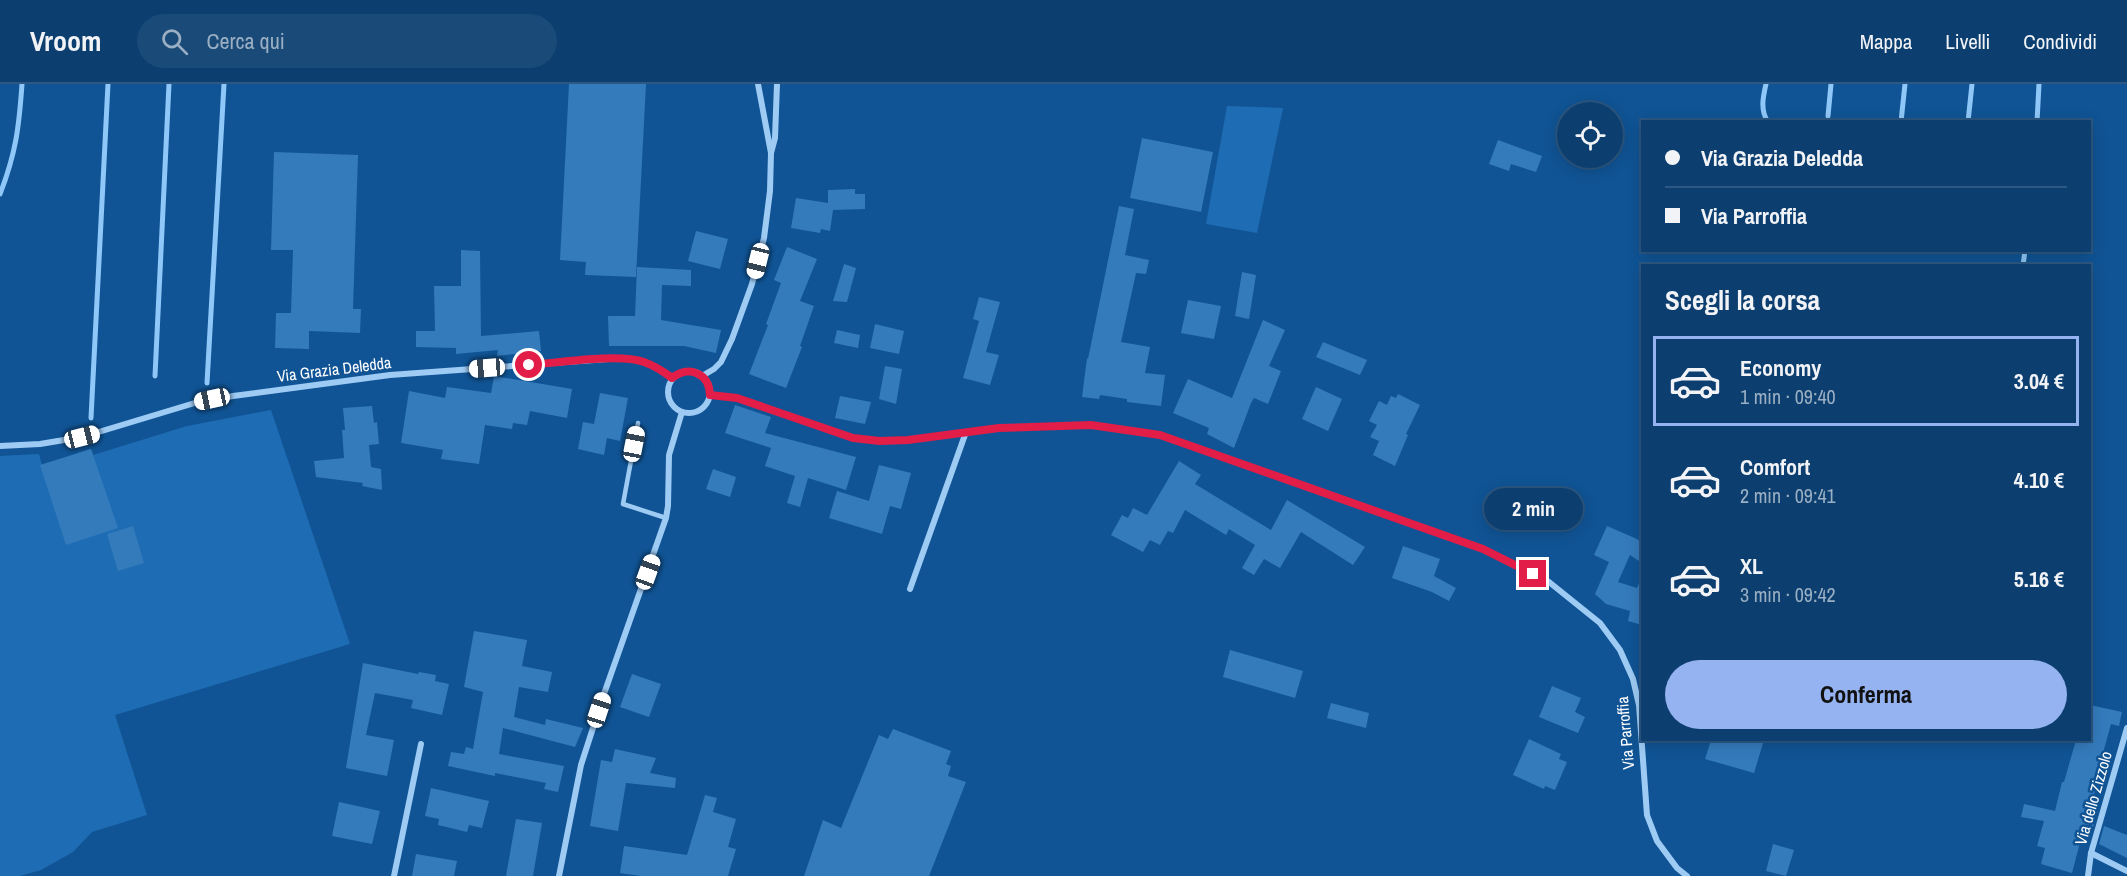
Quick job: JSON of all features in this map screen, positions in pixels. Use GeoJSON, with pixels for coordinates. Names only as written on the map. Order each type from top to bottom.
{"type":"FeatureCollection","features":[{"type":"Feature","properties":{"kind":"street"},"geometry":{"type":"LineString","coordinates":[[758,84],[771,153]]}},
{"type":"Feature","properties":{"kind":"street"},"geometry":{"type":"LineString","coordinates":[[702,376],[721,362],[752,284],[768,215],[777,84]]}},
{"type":"Feature","properties":{"kind":"street","name":"Via Grazia Deledda"},"geometry":{"type":"LineString","coordinates":[[0,446],[40,444],[82,437],[212,399],[390,375],[622,358],[644,362],[660,369],[672,378]]}},
{"type":"Feature","properties":{"kind":"street"},"geometry":{"type":"LineString","coordinates":[[685,371],[696,372],[702,376],[707,381],[710,395],[708,402],[697,412],[682,412],[676,409],[668,396],[672,378],[685,371]]}},
{"type":"Feature","properties":{"kind":"street","name":"Via Parroffia"},"geometry":{"type":"LineString","coordinates":[[710,395],[737,398],[853,438],[880,441],[908,440],[999,428],[1091,425],[1160,435],[1483,549],[1549,582],[1600,623],[1620,650],[1633,679],[1639,705],[1641,732]]}},
{"type":"Feature","properties":{"kind":"street"},"geometry":{"type":"LineString","coordinates":[[559,876],[581,765],[666,518],[669,455],[682,412]]}},
{"type":"Feature","properties":{"kind":"street"},"geometry":{"type":"LineString","coordinates":[[909,589],[966,432]]}},
{"type":"Feature","properties":{"kind":"street","name":"Via dello Zizzolo"},"geometry":{"type":"LineString","coordinates":[[2088,876],[2091,853],[2127,728]]}},
{"type":"Feature","properties":{"kind":"street","name":"Via Parroffia"},"geometry":{"type":"LineString","coordinates":[[1642,741],[1647,815],[1657,841],[1677,868],[1687,876]]}},
{"type":"Feature","properties":{"kind":"street"},"geometry":{"type":"LineString","coordinates":[[393,876],[421,744]]}},
{"type":"Feature","properties":{"kind":"street"},"geometry":{"type":"LineString","coordinates":[[2091,853],[2127,871]]}},
{"type":"Feature","properties":{"kind":"lane"},"geometry":{"type":"LineString","coordinates":[[638,423],[623,504],[666,518]]}},
{"type":"Feature","properties":{"kind":"shaded area"},"geometry":{"type":"Polygon","coordinates":[[[1227,106],[1283,108],[1257,233],[1206,224],[1227,106]]]}},
{"type":"Feature","properties":{"kind":"shaded area"},"geometry":{"type":"Polygon","coordinates":[[[271,410],[350,644],[115,715],[147,815],[92,832],[73,852],[41,870],[20,876],[0,876],[0,456],[39,454],[42,465],[79,459],[77,453],[91,449],[93,455],[187,426],[271,410]]]}},
{"type":"Feature","properties":{"kind":"building"},"geometry":{"type":"Polygon","coordinates":[[[569,84],[646,84],[636,277],[585,275],[586,262],[560,260],[569,84]]]}},
{"type":"Feature","properties":{"kind":"building"},"geometry":{"type":"Polygon","coordinates":[[[1142,138],[1213,152],[1201,212],[1130,198],[1142,138]]]}},
{"type":"Feature","properties":{"kind":"building"},"geometry":{"type":"Polygon","coordinates":[[[1498,140],[1542,156],[1536,172],[1511,164],[1509,171],[1489,164],[1498,140]]]}},
{"type":"Feature","properties":{"kind":"building"},"geometry":{"type":"Polygon","coordinates":[[[274,152],[358,155],[353,309],[361,309],[360,333],[309,331],[309,349],[275,348],[276,313],[291,313],[293,250],[271,250],[274,152]]]}},
{"type":"Feature","properties":{"kind":"building"},"geometry":{"type":"Polygon","coordinates":[[[855,189],[855,194],[865,194],[865,209],[833,210],[830,231],[821,229],[820,233],[791,228],[796,198],[828,203],[828,190],[855,189]]]}},
{"type":"Feature","properties":{"kind":"building"},"geometry":{"type":"Polygon","coordinates":[[[1119,206],[1134,209],[1125,255],[1149,260],[1146,274],[1136,273],[1121,342],[1150,347],[1145,373],[1165,375],[1161,406],[1127,402],[1127,399],[1100,395],[1099,399],[1082,397],[1087,358],[1119,206]]]}},
{"type":"Feature","properties":{"kind":"building"},"geometry":{"type":"Polygon","coordinates":[[[696,231],[728,239],[720,269],[688,261],[696,231]]]}},
{"type":"Feature","properties":{"kind":"building"},"geometry":{"type":"Polygon","coordinates":[[[787,247],[817,259],[800,301],[814,306],[800,346],[802,347],[786,388],[749,374],[781,283],[774,280],[787,247]]]}},
{"type":"Feature","properties":{"kind":"building"},"geometry":{"type":"Polygon","coordinates":[[[461,250],[480,251],[481,336],[539,331],[541,351],[497,356],[498,350],[456,354],[456,348],[416,347],[416,331],[435,331],[434,286],[461,286],[461,250]]]}},
{"type":"Feature","properties":{"kind":"building"},"geometry":{"type":"Polygon","coordinates":[[[844,264],[856,268],[847,302],[833,301],[844,264]]]}},
{"type":"Feature","properties":{"kind":"building"},"geometry":{"type":"Polygon","coordinates":[[[637,267],[691,270],[691,286],[662,285],[661,320],[721,330],[716,353],[684,346],[609,346],[608,316],[635,316],[637,267]]]}},
{"type":"Feature","properties":{"kind":"building"},"geometry":{"type":"Polygon","coordinates":[[[1242,272],[1256,275],[1249,319],[1235,316],[1242,272]]]}},
{"type":"Feature","properties":{"kind":"building"},"geometry":{"type":"Polygon","coordinates":[[[979,297],[1000,302],[986,352],[999,355],[990,385],[963,378],[979,321],[973,319],[979,297]]]}},
{"type":"Feature","properties":{"kind":"building"},"geometry":{"type":"Polygon","coordinates":[[[1188,300],[1221,306],[1214,339],[1181,333],[1188,300]]]}},
{"type":"Feature","properties":{"kind":"building"},"geometry":{"type":"Polygon","coordinates":[[[1263,320],[1285,330],[1269,366],[1281,371],[1268,404],[1254,398],[1234,448],[1207,434],[1209,428],[1173,413],[1188,379],[1232,398],[1263,320]]]}},
{"type":"Feature","properties":{"kind":"building"},"geometry":{"type":"Polygon","coordinates":[[[875,324],[904,331],[899,354],[870,348],[875,324]]]}},
{"type":"Feature","properties":{"kind":"building"},"geometry":{"type":"Polygon","coordinates":[[[837,330],[860,335],[858,348],[834,343],[837,330]]]}},
{"type":"Feature","properties":{"kind":"building"},"geometry":{"type":"Polygon","coordinates":[[[1323,342],[1367,360],[1360,375],[1316,357],[1323,342]]]}},
{"type":"Feature","properties":{"kind":"building"},"geometry":{"type":"Polygon","coordinates":[[[885,366],[902,369],[896,404],[879,399],[885,366]]]}},
{"type":"Feature","properties":{"kind":"building"},"geometry":{"type":"Polygon","coordinates":[[[494,376],[572,389],[567,418],[530,411],[527,425],[513,423],[512,429],[485,425],[479,464],[441,459],[443,450],[401,443],[409,391],[445,398],[447,387],[491,393],[494,376]]]}},
{"type":"Feature","properties":{"kind":"building"},"geometry":{"type":"Polygon","coordinates":[[[1316,387],[1342,399],[1328,431],[1302,419],[1316,387]]]}},
{"type":"Feature","properties":{"kind":"building"},"geometry":{"type":"Polygon","coordinates":[[[600,393],[628,398],[620,441],[607,438],[604,455],[578,449],[583,422],[594,424],[600,393]]]}},
{"type":"Feature","properties":{"kind":"building"},"geometry":{"type":"Polygon","coordinates":[[[1398,394],[1420,405],[1406,434],[1408,435],[1395,466],[1373,455],[1379,441],[1370,437],[1377,425],[1369,421],[1379,401],[1387,405],[1391,396],[1396,398],[1398,394]]]}},
{"type":"Feature","properties":{"kind":"building"},"geometry":{"type":"Polygon","coordinates":[[[840,396],[871,402],[865,424],[835,418],[840,396]]]}},
{"type":"Feature","properties":{"kind":"building"},"geometry":{"type":"Polygon","coordinates":[[[735,405],[771,417],[765,433],[856,457],[846,490],[808,478],[800,507],[787,503],[795,476],[765,466],[771,448],[725,433],[735,405]]]}},
{"type":"Feature","properties":{"kind":"building"},"geometry":{"type":"Polygon","coordinates":[[[372,406],[374,423],[377,422],[379,444],[369,445],[371,467],[381,469],[382,490],[362,486],[363,483],[316,477],[314,461],[344,458],[343,408],[372,406]]]}},
{"type":"Feature","properties":{"kind":"building"},"geometry":{"type":"Polygon","coordinates":[[[91,449],[118,528],[66,545],[40,465],[91,449]]]}},
{"type":"Feature","properties":{"kind":"building"},"geometry":{"type":"Polygon","coordinates":[[[1179,461],[1201,475],[1195,484],[1271,530],[1287,500],[1365,547],[1353,565],[1301,532],[1280,568],[1264,559],[1254,575],[1242,568],[1255,545],[1229,529],[1226,535],[1185,510],[1173,533],[1168,531],[1160,545],[1150,540],[1143,552],[1111,535],[1122,515],[1128,518],[1133,508],[1147,515],[1179,461]]]}},
{"type":"Feature","properties":{"kind":"building"},"geometry":{"type":"Polygon","coordinates":[[[879,465],[911,473],[901,509],[890,506],[882,534],[829,518],[837,491],[869,501],[879,465]]]}},
{"type":"Feature","properties":{"kind":"building"},"geometry":{"type":"Polygon","coordinates":[[[713,469],[736,477],[730,497],[706,489],[713,469]]]}},
{"type":"Feature","properties":{"kind":"building"},"geometry":{"type":"Polygon","coordinates":[[[133,526],[144,563],[118,571],[107,534],[133,526]]]}},
{"type":"Feature","properties":{"kind":"building"},"geometry":{"type":"Polygon","coordinates":[[[1607,526],[1641,542],[1641,562],[1630,555],[1618,582],[1637,588],[1641,583],[1641,625],[1628,621],[1630,611],[1606,604],[1595,594],[1609,562],[1594,555],[1607,526]]]}},
{"type":"Feature","properties":{"kind":"building"},"geometry":{"type":"Polygon","coordinates":[[[1403,546],[1440,559],[1434,576],[1456,588],[1449,601],[1432,592],[1392,578],[1403,546]]]}},
{"type":"Feature","properties":{"kind":"building"},"geometry":{"type":"Polygon","coordinates":[[[474,631],[527,640],[522,666],[552,672],[548,692],[519,687],[514,717],[545,725],[546,719],[583,728],[575,747],[503,728],[499,754],[564,766],[558,792],[544,789],[546,783],[495,773],[495,776],[448,766],[451,752],[464,754],[466,747],[473,749],[483,692],[464,687],[474,631]]]}},
{"type":"Feature","properties":{"kind":"building"},"geometry":{"type":"Polygon","coordinates":[[[1230,650],[1303,671],[1295,698],[1223,677],[1230,650]]]}},
{"type":"Feature","properties":{"kind":"building"},"geometry":{"type":"Polygon","coordinates":[[[363,663],[418,674],[419,672],[436,675],[435,681],[449,684],[442,715],[411,708],[413,700],[375,693],[366,735],[394,740],[387,776],[346,768],[363,663]]]}},
{"type":"Feature","properties":{"kind":"building"},"geometry":{"type":"Polygon","coordinates":[[[632,674],[661,684],[649,717],[620,707],[632,674]]]}},
{"type":"Feature","properties":{"kind":"building"},"geometry":{"type":"Polygon","coordinates":[[[1552,686],[1581,698],[1575,712],[1585,717],[1578,733],[1539,717],[1552,686]]]}},
{"type":"Feature","properties":{"kind":"building"},"geometry":{"type":"Polygon","coordinates":[[[1331,703],[1369,713],[1366,728],[1327,718],[1331,703]]]}},
{"type":"Feature","properties":{"kind":"building"},"geometry":{"type":"Polygon","coordinates":[[[2091,705],[2122,712],[2119,726],[2111,724],[2093,789],[2095,790],[2088,821],[2094,823],[2090,839],[2082,835],[2072,873],[2041,864],[2045,848],[2037,846],[2044,821],[2021,817],[2024,804],[2055,811],[2062,782],[2064,782],[2076,741],[2091,741],[2091,705]]]}},
{"type":"Feature","properties":{"kind":"building"},"geometry":{"type":"Polygon","coordinates":[[[893,729],[951,751],[946,764],[951,766],[948,776],[966,782],[929,876],[804,876],[823,820],[841,828],[879,735],[888,739],[893,729]]]}},
{"type":"Feature","properties":{"kind":"building"},"geometry":{"type":"Polygon","coordinates":[[[1529,739],[1561,754],[1559,759],[1567,762],[1555,790],[1545,786],[1544,789],[1513,775],[1529,739]]]}},
{"type":"Feature","properties":{"kind":"building"},"geometry":{"type":"Polygon","coordinates":[[[1711,741],[1764,741],[1754,773],[1705,759],[1711,741]]]}},
{"type":"Feature","properties":{"kind":"building"},"geometry":{"type":"Polygon","coordinates":[[[615,749],[656,758],[650,773],[676,778],[675,788],[626,783],[618,831],[590,826],[601,760],[612,762],[615,749]]]}},
{"type":"Feature","properties":{"kind":"building"},"geometry":{"type":"Polygon","coordinates":[[[431,788],[489,801],[482,828],[469,825],[467,832],[438,825],[439,819],[425,816],[431,788]]]}},
{"type":"Feature","properties":{"kind":"building"},"geometry":{"type":"Polygon","coordinates":[[[705,795],[717,798],[713,812],[736,819],[728,847],[736,849],[728,876],[641,876],[620,873],[624,846],[687,855],[705,795]]]}},
{"type":"Feature","properties":{"kind":"building"},"geometry":{"type":"Polygon","coordinates":[[[339,802],[380,811],[372,844],[332,836],[339,802]]]}},
{"type":"Feature","properties":{"kind":"building"},"geometry":{"type":"Polygon","coordinates":[[[516,819],[542,823],[533,876],[506,876],[516,819]]]}},
{"type":"Feature","properties":{"kind":"building"},"geometry":{"type":"Polygon","coordinates":[[[2104,826],[2127,835],[2127,858],[2099,844],[2104,826]]]}},
{"type":"Feature","properties":{"kind":"building"},"geometry":{"type":"Polygon","coordinates":[[[1773,844],[1794,850],[1786,876],[1766,871],[1773,844]]]}},
{"type":"Feature","properties":{"kind":"building"},"geometry":{"type":"Polygon","coordinates":[[[416,854],[457,861],[454,876],[412,876],[416,854]]]}},
{"type":"Feature","properties":{"kind":"waterway"},"geometry":{"type":"LineString","coordinates":[[0,194],[16,140],[22,84]]}},
{"type":"Feature","properties":{"kind":"waterway"},"geometry":{"type":"LineString","coordinates":[[91,418],[108,84]]}},
{"type":"Feature","properties":{"kind":"waterway"},"geometry":{"type":"LineString","coordinates":[[155,376],[169,84]]}},
{"type":"Feature","properties":{"kind":"waterway"},"geometry":{"type":"LineString","coordinates":[[207,383],[224,84]]}},
{"type":"Feature","properties":{"kind":"waterway"},"geometry":{"type":"LineString","coordinates":[[1766,84],[1763,108],[1767,120]]}},
{"type":"Feature","properties":{"kind":"waterway"},"geometry":{"type":"LineString","coordinates":[[1828,116],[1831,84]]}},
{"type":"Feature","properties":{"kind":"waterway"},"geometry":{"type":"LineString","coordinates":[[1901,120],[1905,84]]}},
{"type":"Feature","properties":{"kind":"waterway"},"geometry":{"type":"LineString","coordinates":[[1968,120],[1972,84]]}},
{"type":"Feature","properties":{"kind":"waterway"},"geometry":{"type":"LineString","coordinates":[[2037,120],[2039,84]]}},
{"type":"Feature","properties":{"kind":"waterway"},"geometry":{"type":"LineString","coordinates":[[2023,264],[2025,252]]}},
{"type":"Feature","properties":{"kind":"route"},"geometry":{"type":"LineString","coordinates":[[529,365],[622,358],[644,362],[660,369],[672,378],[685,371],[692,371],[707,381],[710,395],[737,398],[853,438],[880,441],[908,440],[999,428],[1091,425],[1160,435],[1483,549],[1533,574]]}}]}
